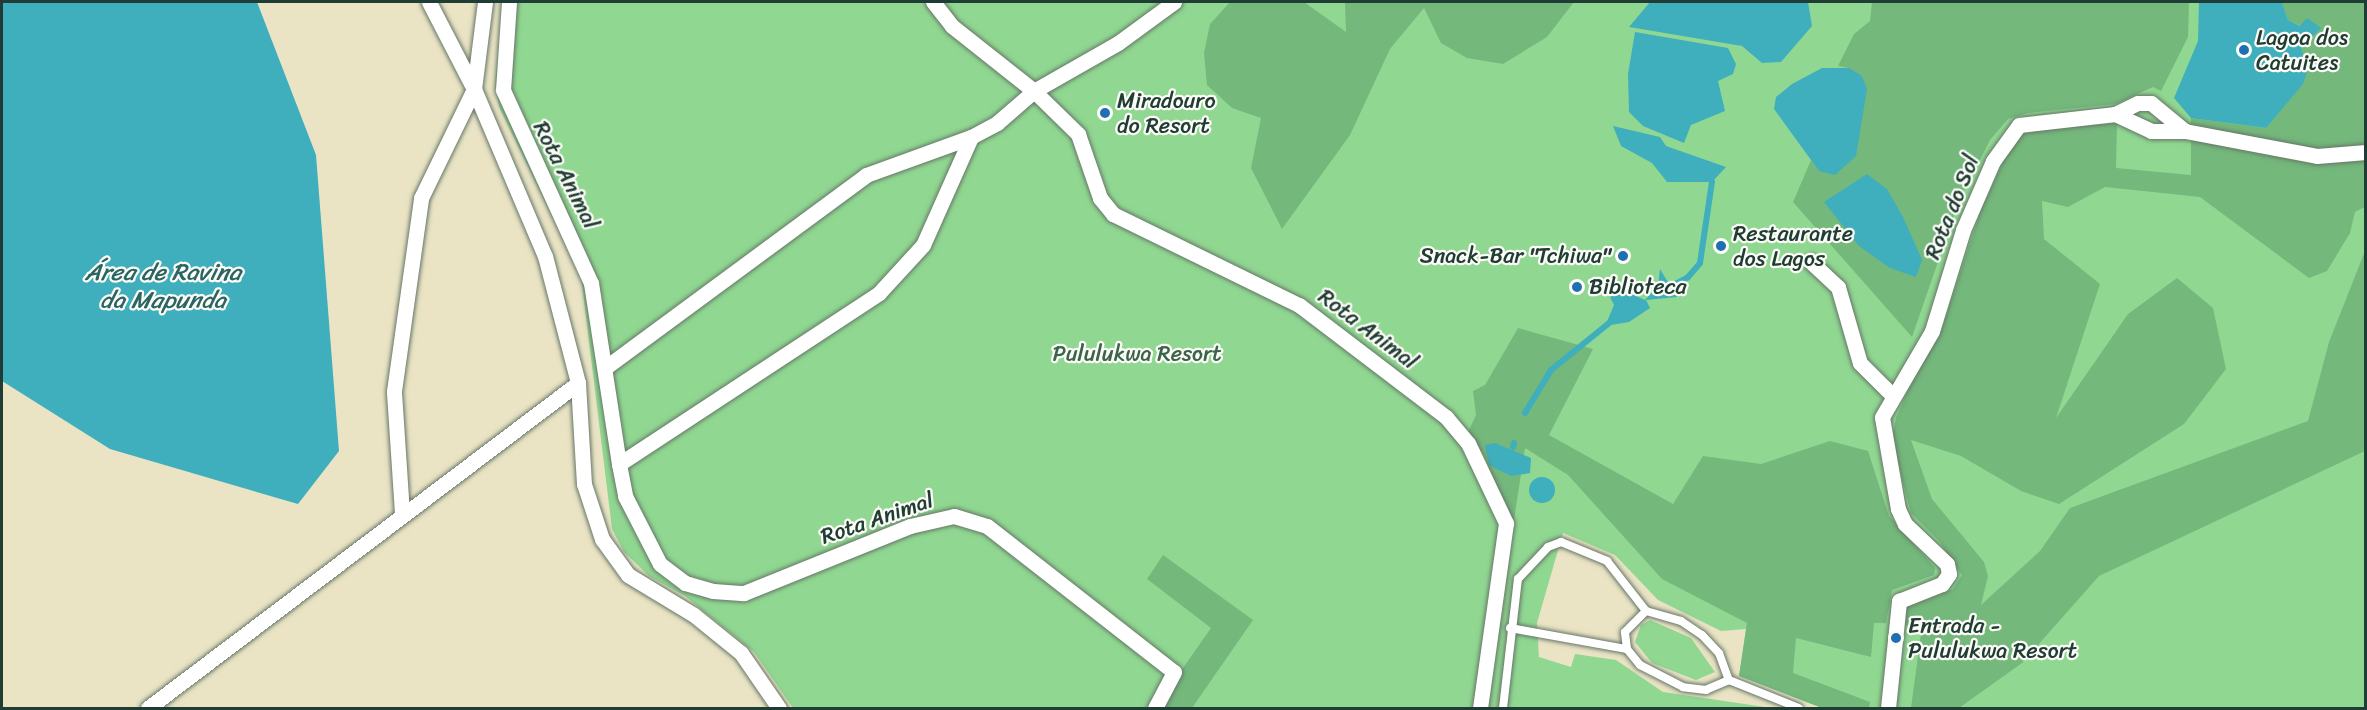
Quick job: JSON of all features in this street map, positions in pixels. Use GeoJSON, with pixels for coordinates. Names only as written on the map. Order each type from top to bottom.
{"type":"FeatureCollection","features":[{"type":"Feature","properties":{"kind":"street"},"geometry":{"type":"LineString","coordinates":[[429,2],[474,89],[545,256],[578,383],[584,484],[602,539],[628,575],[694,615],[741,653],[779,708]]}},
{"type":"Feature","properties":{"kind":"street"},"geometry":{"type":"LineString","coordinates":[[402,513],[394,391],[421,198],[474,89],[485,2]]}},
{"type":"Feature","properties":{"kind":"street","name":"Rota Animal"},"geometry":{"type":"LineString","coordinates":[[509,2],[504,90],[591,283],[606,368],[609,422],[625,496],[660,564],[686,583],[713,591],[744,593],[910,526],[954,516],[987,526],[1174,672],[1155,708]]}},
{"type":"Feature","properties":{"kind":"street","name":"Rota Animal"},"geometry":{"type":"LineString","coordinates":[[933,2],[952,26],[1034,92],[1078,134],[1100,198],[1113,214],[1299,305],[1446,417],[1468,442],[1506,523],[1480,708]]}},
{"type":"Feature","properties":{"kind":"street"},"geometry":{"type":"LineString","coordinates":[[606,368],[866,176],[971,137],[997,123],[1034,92],[1118,43],[1174,2]]}},
{"type":"Feature","properties":{"kind":"street","name":"Rota do Sol"},"geometry":{"type":"LineString","coordinates":[[1888,708],[1899,601],[1942,584],[1949,574],[1947,564],[1905,524],[1898,509],[1882,430],[1892,396],[1932,331],[1964,230],[2004,141],[2019,125],[2115,114],[2151,102],[2185,131]]}},
{"type":"Feature","properties":{"kind":"street","name":"Rota do Sol"},"geometry":{"type":"LineString","coordinates":[[2115,114],[2151,131],[2185,131],[2317,156],[2366,152]]}},
{"type":"Feature","properties":{"kind":"street"},"geometry":{"type":"LineString","coordinates":[[619,464],[879,293],[923,244],[971,137]]}},
{"type":"Feature","properties":{"kind":"street"},"geometry":{"type":"LineString","coordinates":[[1811,262],[1838,286],[1860,363],[1892,396]]}},
{"type":"Feature","properties":{"kind":"street"},"geometry":{"type":"LineString","coordinates":[[148,708],[402,513],[578,383]]}},
{"type":"Feature","properties":{"kind":"lane"},"geometry":{"type":"LineString","coordinates":[[1503,708],[1509,628],[1518,579],[1529,561],[1562,542],[1608,561],[1646,611],[1682,621],[1702,635],[1719,653],[1729,680]]}},
{"type":"Feature","properties":{"kind":"lane"},"geometry":{"type":"LineString","coordinates":[[1646,611],[1625,632],[1627,649],[1640,665],[1683,687],[1706,690],[1729,680],[1799,708]]}},
{"type":"Feature","properties":{"kind":"lane"},"geometry":{"type":"LineString","coordinates":[[1509,628],[1627,649]]}},
{"type":"Feature","properties":{"kind":"green space","name":"Pululukwa Resort"},"geometry":{"type":"Polygon","coordinates":[[[503,2],[2365,2],[2365,708],[1822,708],[1739,676],[1746,629],[1721,631],[1658,600],[1615,555],[1563,533],[1537,623],[1539,657],[1571,667],[1575,654],[1616,660],[1663,692],[1772,708],[793,708],[754,652],[685,596],[649,576],[624,552],[612,529],[581,276],[499,107],[495,85],[503,2]]]}},
{"type":"Feature","properties":{"kind":"green space"},"geometry":{"type":"Polygon","coordinates":[[[1230,2],[1304,2],[1346,32],[1345,2],[1574,2],[1547,37],[1503,64],[1467,58],[1441,43],[1424,8],[1390,49],[1350,135],[1282,229],[1251,168],[1261,118],[1232,108],[1207,85],[1204,53],[1210,24],[1230,2]]]}},
{"type":"Feature","properties":{"kind":"green space"},"geometry":{"type":"Polygon","coordinates":[[[1872,2],[2189,2],[2188,37],[2161,91],[2153,87],[2115,104],[2028,113],[2008,119],[1990,140],[1959,201],[1912,337],[1793,202],[1811,160],[1819,171],[1849,68],[1838,66],[1854,34],[1870,21],[1872,2]]]}},
{"type":"Feature","properties":{"kind":"green space"},"geometry":{"type":"Polygon","coordinates":[[[2282,2],[2365,2],[2365,207],[2355,212],[2350,233],[2327,271],[2309,278],[2200,197],[2105,187],[2068,207],[2042,201],[2044,239],[2100,284],[2056,418],[2128,314],[2177,278],[2213,308],[2226,369],[2184,424],[2059,504],[2021,491],[1961,456],[1911,440],[1932,499],[1984,562],[1988,576],[1981,605],[2040,551],[2070,508],[2308,421],[2329,342],[2365,251],[2365,451],[2099,576],[2022,663],[1959,708],[1911,708],[1922,626],[1905,625],[1907,607],[1953,589],[1962,575],[1939,541],[1911,513],[1892,440],[1896,418],[1921,360],[1941,331],[1981,210],[2010,147],[2022,134],[2040,129],[2117,123],[2116,168],[2191,175],[2191,118],[2266,128],[2301,48],[2301,26],[2288,20],[2282,2]]]}},
{"type":"Feature","properties":{"kind":"green space"},"geometry":{"type":"Polygon","coordinates":[[[1518,328],[1593,349],[1549,435],[1673,504],[1703,456],[1761,464],[1830,441],[1868,451],[1889,516],[1935,568],[1934,575],[1892,590],[1886,623],[1874,623],[1871,657],[1796,638],[1793,673],[1870,702],[1869,708],[1822,708],[1739,676],[1747,623],[1662,579],[1568,475],[1525,448],[1513,526],[1484,455],[1468,432],[1476,415],[1473,391],[1485,385],[1518,328]]]}},
{"type":"Feature","properties":{"kind":"green space"},"geometry":{"type":"Polygon","coordinates":[[[1163,555],[1253,620],[1192,708],[1155,708],[1211,628],[1147,579],[1163,555]]]}},
{"type":"Feature","properties":{"kind":"green space"},"geometry":{"type":"Polygon","coordinates":[[[1650,620],[1691,638],[1715,672],[1696,680],[1652,663],[1635,642],[1641,625],[1650,620]]]}},
{"type":"Feature","properties":{"kind":"water","name":"Área de Ravina da Mapunda"},"geometry":{"type":"Polygon","coordinates":[[[2,2],[257,2],[316,155],[339,451],[298,504],[110,449],[2,381],[2,2]]]}},
{"type":"Feature","properties":{"kind":"water"},"geometry":{"type":"Polygon","coordinates":[[[1650,2],[1808,2],[1812,26],[1781,62],[1762,63],[1742,46],[1629,27],[1650,2]]]}},
{"type":"Feature","properties":{"kind":"water","name":"Lagoa dos Catuites"},"geometry":{"type":"Polygon","coordinates":[[[2199,2],[2282,2],[2288,20],[2300,26],[2307,18],[2321,28],[2301,48],[2308,69],[2303,84],[2266,128],[2191,118],[2174,98],[2198,41],[2199,2]]]}},
{"type":"Feature","properties":{"kind":"water"},"geometry":{"type":"Polygon","coordinates":[[[1635,32],[1728,48],[1736,64],[1733,74],[1718,81],[1725,111],[1691,125],[1684,143],[1643,126],[1629,112],[1628,74],[1635,32]]]}},
{"type":"Feature","properties":{"kind":"water"},"geometry":{"type":"Polygon","coordinates":[[[1822,68],[1849,68],[1862,76],[1867,89],[1856,156],[1835,175],[1819,171],[1774,109],[1776,97],[1792,84],[1822,68]]]}},
{"type":"Feature","properties":{"kind":"water"},"geometry":{"type":"Polygon","coordinates":[[[1613,126],[1660,137],[1666,146],[1726,167],[1712,182],[1667,182],[1652,163],[1621,146],[1613,126]]]}},
{"type":"Feature","properties":{"kind":"water"},"geometry":{"type":"Polygon","coordinates":[[[1867,174],[1887,189],[1903,217],[1922,260],[1916,277],[1890,268],[1859,246],[1824,202],[1867,174]]]}},
{"type":"Feature","properties":{"kind":"water"},"geometry":{"type":"Polygon","coordinates":[[[1660,269],[1677,297],[1646,300],[1650,308],[1629,322],[1605,326],[1614,305],[1602,281],[1645,300],[1658,286],[1660,269]]]}},
{"type":"Feature","properties":{"kind":"water"},"geometry":{"type":"Polygon","coordinates":[[[1495,443],[1531,458],[1530,473],[1511,476],[1489,465],[1485,445],[1495,443]]]}},
{"type":"Feature","properties":{"kind":"water"},"geometry":{"type":"Polygon","coordinates":[[[1542,477],[1551,481],[1555,490],[1551,499],[1542,503],[1533,499],[1529,490],[1533,481],[1542,477]]]}},
{"type":"Feature","properties":{"kind":"waterway"},"geometry":{"type":"LineString","coordinates":[[1664,290],[1688,277],[1700,263],[1712,182]]}},
{"type":"Feature","properties":{"kind":"waterway"},"geometry":{"type":"LineString","coordinates":[[1525,413],[1551,370],[1609,323]]}},
{"type":"Feature","properties":{"kind":"waterway"},"geometry":{"type":"LineString","coordinates":[[1513,447],[1514,443]]}},
{"type":"Feature","properties":{"kind":"place","name":"Lagoa dos Catuites"},"geometry":{"type":"Point","coordinates":[2244,50]}},
{"type":"Feature","properties":{"kind":"place","name":"Miradouro do Resort"},"geometry":{"type":"Point","coordinates":[1105,113]}},
{"type":"Feature","properties":{"kind":"place","name":"Restaurante dos Lagos"},"geometry":{"type":"Point","coordinates":[1721,246]}},
{"type":"Feature","properties":{"kind":"place","name":"Snack-Bar \"Tchiwa\""},"geometry":{"type":"Point","coordinates":[1623,256]}},
{"type":"Feature","properties":{"kind":"place","name":"Biblioteca"},"geometry":{"type":"Point","coordinates":[1577,287]}},
{"type":"Feature","properties":{"kind":"place","name":"Entrada - Pululukwa Resort"},"geometry":{"type":"Point","coordinates":[1896,638]}}]}
